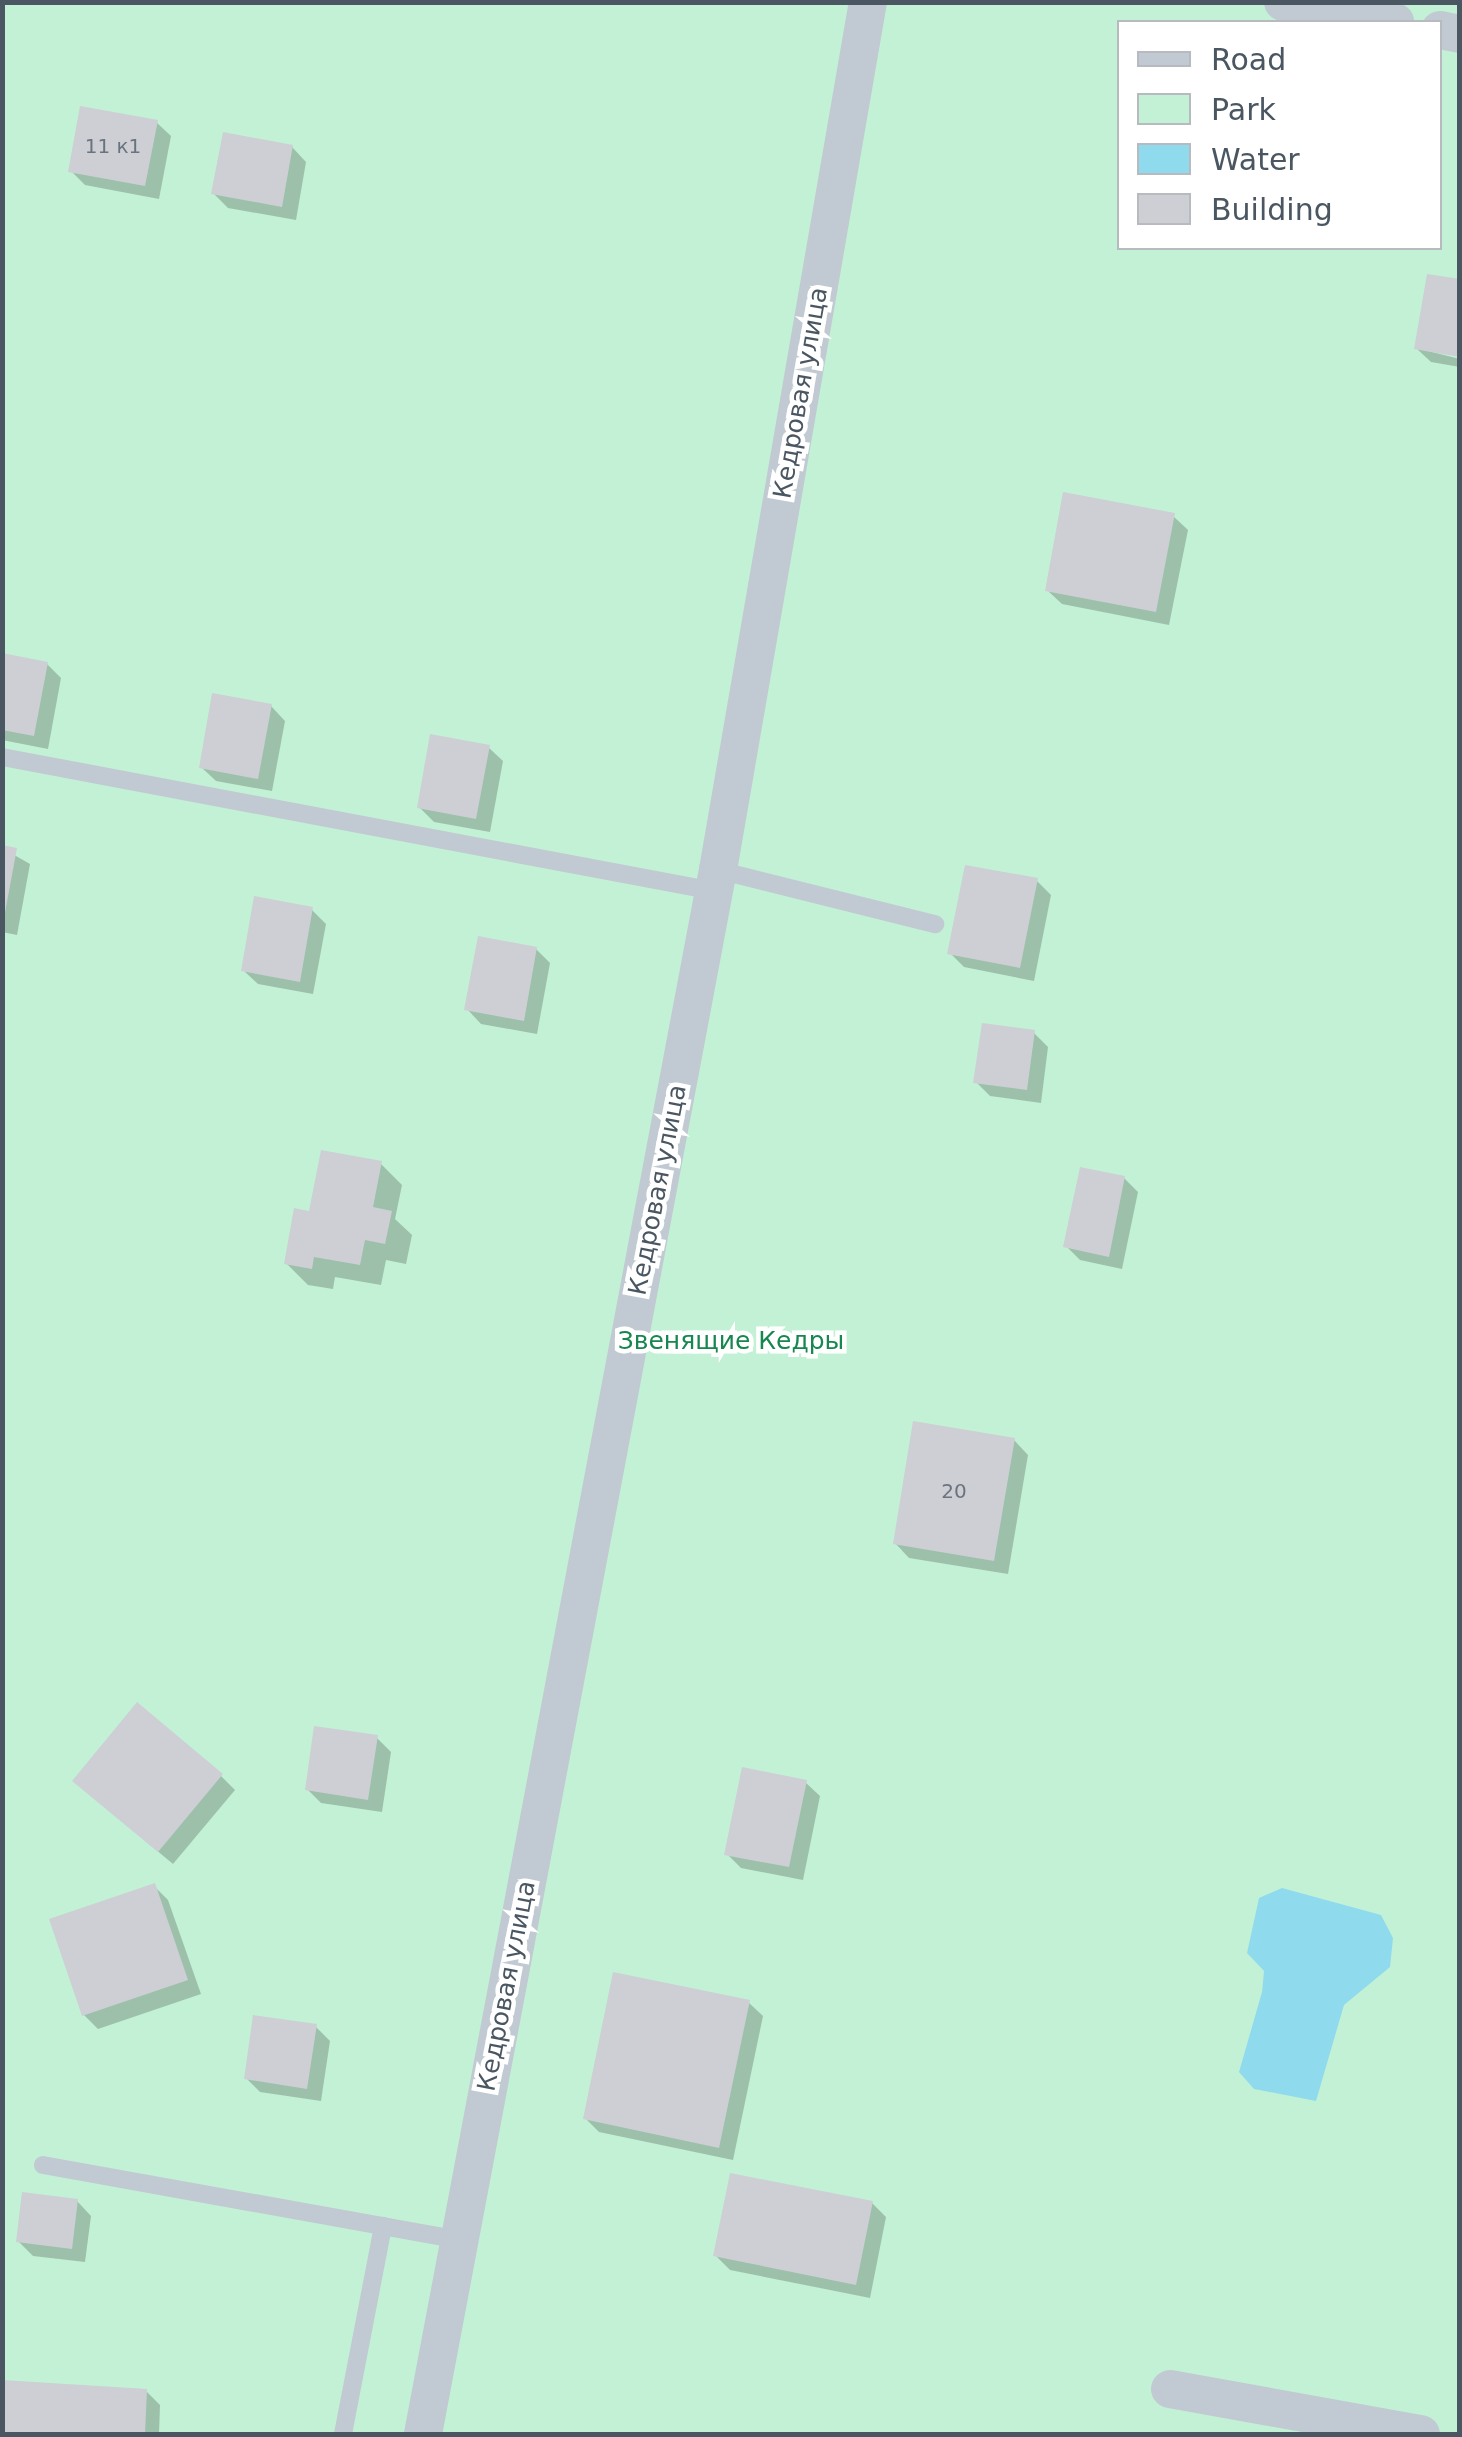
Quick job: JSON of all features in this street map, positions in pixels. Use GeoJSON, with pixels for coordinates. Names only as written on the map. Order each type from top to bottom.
{"type":"FeatureCollection","features":[{"type":"Feature","properties":{"kind":"street","name":"Кедровая улица"},"geometry":{"type":"LineString","coordinates":[[423,2434],[716,880],[868,2]]}},
{"type":"Feature","properties":{"kind":"street"},"geometry":{"type":"LineString","coordinates":[[1284,2],[1384,20]]}},
{"type":"Feature","properties":{"kind":"street"},"geometry":{"type":"LineString","coordinates":[[1170,2389],[1421,2434]]}},
{"type":"Feature","properties":{"kind":"lane"},"geometry":{"type":"LineString","coordinates":[[2,757],[716,880],[935,924]]}},
{"type":"Feature","properties":{"kind":"lane"},"geometry":{"type":"LineString","coordinates":[[42,2165],[459,2240]]}},
{"type":"Feature","properties":{"kind":"lane"},"geometry":{"type":"LineString","coordinates":[[343,2434],[383,2226]]}},
{"type":"Feature","properties":{"kind":"green space","name":"Звенящие Кедры"},"geometry":{"type":"Polygon","coordinates":[[[3,3],[1459,3],[1459,2434],[3,2434],[3,3]]]}},
{"type":"Feature","properties":{"kind":"water"},"geometry":{"type":"Polygon","coordinates":[[[1282,1888],[1381,1915],[1393,1938],[1390,1967],[1344,2005],[1316,2101],[1254,2089],[1239,2072],[1262,1992],[1264,1971],[1247,1953],[1259,1898],[1282,1888]]]}},
{"type":"Feature","properties":{"kind":"building"},"geometry":{"type":"Polygon","coordinates":[[[80,106],[158,120],[145,186],[68,172],[80,106]]]}},
{"type":"Feature","properties":{"kind":"building"},"geometry":{"type":"Polygon","coordinates":[[[223,132],[293,145],[282,207],[211,194],[223,132]]]}},
{"type":"Feature","properties":{"kind":"building"},"geometry":{"type":"Polygon","coordinates":[[[1427,274],[1460,279],[1460,357],[1414,349],[1427,274]]]}},
{"type":"Feature","properties":{"kind":"building"},"geometry":{"type":"Polygon","coordinates":[[[1063,492],[1175,513],[1156,612],[1045,591],[1063,492]]]}},
{"type":"Feature","properties":{"kind":"building"},"geometry":{"type":"Polygon","coordinates":[[[2,653],[48,662],[34,736],[2,730],[2,653]]]}},
{"type":"Feature","properties":{"kind":"building"},"geometry":{"type":"Polygon","coordinates":[[[212,693],[272,704],[258,779],[199,768],[212,693]]]}},
{"type":"Feature","properties":{"kind":"building"},"geometry":{"type":"Polygon","coordinates":[[[430,734],[490,745],[476,819],[417,808],[430,734]]]}},
{"type":"Feature","properties":{"kind":"building"},"geometry":{"type":"Polygon","coordinates":[[[2,845],[17,848],[4,918],[2,918],[2,845]]]}},
{"type":"Feature","properties":{"kind":"building"},"geometry":{"type":"Polygon","coordinates":[[[965,865],[1038,878],[1020,968],[947,954],[965,865]]]}},
{"type":"Feature","properties":{"kind":"building"},"geometry":{"type":"Polygon","coordinates":[[[254,896],[313,907],[300,982],[241,971],[254,896]]]}},
{"type":"Feature","properties":{"kind":"building"},"geometry":{"type":"Polygon","coordinates":[[[478,936],[537,947],[524,1021],[464,1010],[478,936]]]}},
{"type":"Feature","properties":{"kind":"building"},"geometry":{"type":"Polygon","coordinates":[[[982,1023],[1035,1030],[1027,1090],[973,1083],[982,1023]]]}},
{"type":"Feature","properties":{"kind":"building"},"geometry":{"type":"Polygon","coordinates":[[[321,1150],[382,1161],[373,1207],[392,1211],[385,1244],[365,1240],[360,1265],[314,1257],[312,1269],[284,1264],[294,1208],[309,1211],[321,1150]]]}},
{"type":"Feature","properties":{"kind":"building"},"geometry":{"type":"Polygon","coordinates":[[[1080,1167],[1125,1176],[1109,1257],[1063,1247],[1080,1167]]]}},
{"type":"Feature","properties":{"kind":"building"},"geometry":{"type":"Polygon","coordinates":[[[913,1421],[1015,1438],[994,1561],[893,1544],[913,1421]]]}},
{"type":"Feature","properties":{"kind":"building"},"geometry":{"type":"Polygon","coordinates":[[[137,1702],[223,1774],[158,1852],[72,1781],[137,1702]]]}},
{"type":"Feature","properties":{"kind":"building"},"geometry":{"type":"Polygon","coordinates":[[[314,1726],[378,1735],[368,1800],[305,1790],[314,1726]]]}},
{"type":"Feature","properties":{"kind":"building"},"geometry":{"type":"Polygon","coordinates":[[[742,1767],[807,1780],[789,1867],[724,1855],[742,1767]]]}},
{"type":"Feature","properties":{"kind":"building"},"geometry":{"type":"Polygon","coordinates":[[[155,1883],[188,1980],[82,2016],[49,1919],[155,1883]]]}},
{"type":"Feature","properties":{"kind":"building"},"geometry":{"type":"Polygon","coordinates":[[[613,1972],[750,2000],[719,2148],[583,2119],[613,1972]]]}},
{"type":"Feature","properties":{"kind":"building"},"geometry":{"type":"Polygon","coordinates":[[[253,2015],[317,2024],[307,2089],[244,2079],[253,2015]]]}},
{"type":"Feature","properties":{"kind":"building"},"geometry":{"type":"Polygon","coordinates":[[[730,2173],[873,2201],[856,2285],[713,2256],[730,2173]]]}},
{"type":"Feature","properties":{"kind":"building"},"geometry":{"type":"Polygon","coordinates":[[[22,2192],[78,2199],[72,2249],[16,2242],[22,2192]]]}},
{"type":"Feature","properties":{"kind":"building"},"geometry":{"type":"Polygon","coordinates":[[[2,2380],[147,2389],[145,2434],[2,2434],[2,2380]]]}}]}
